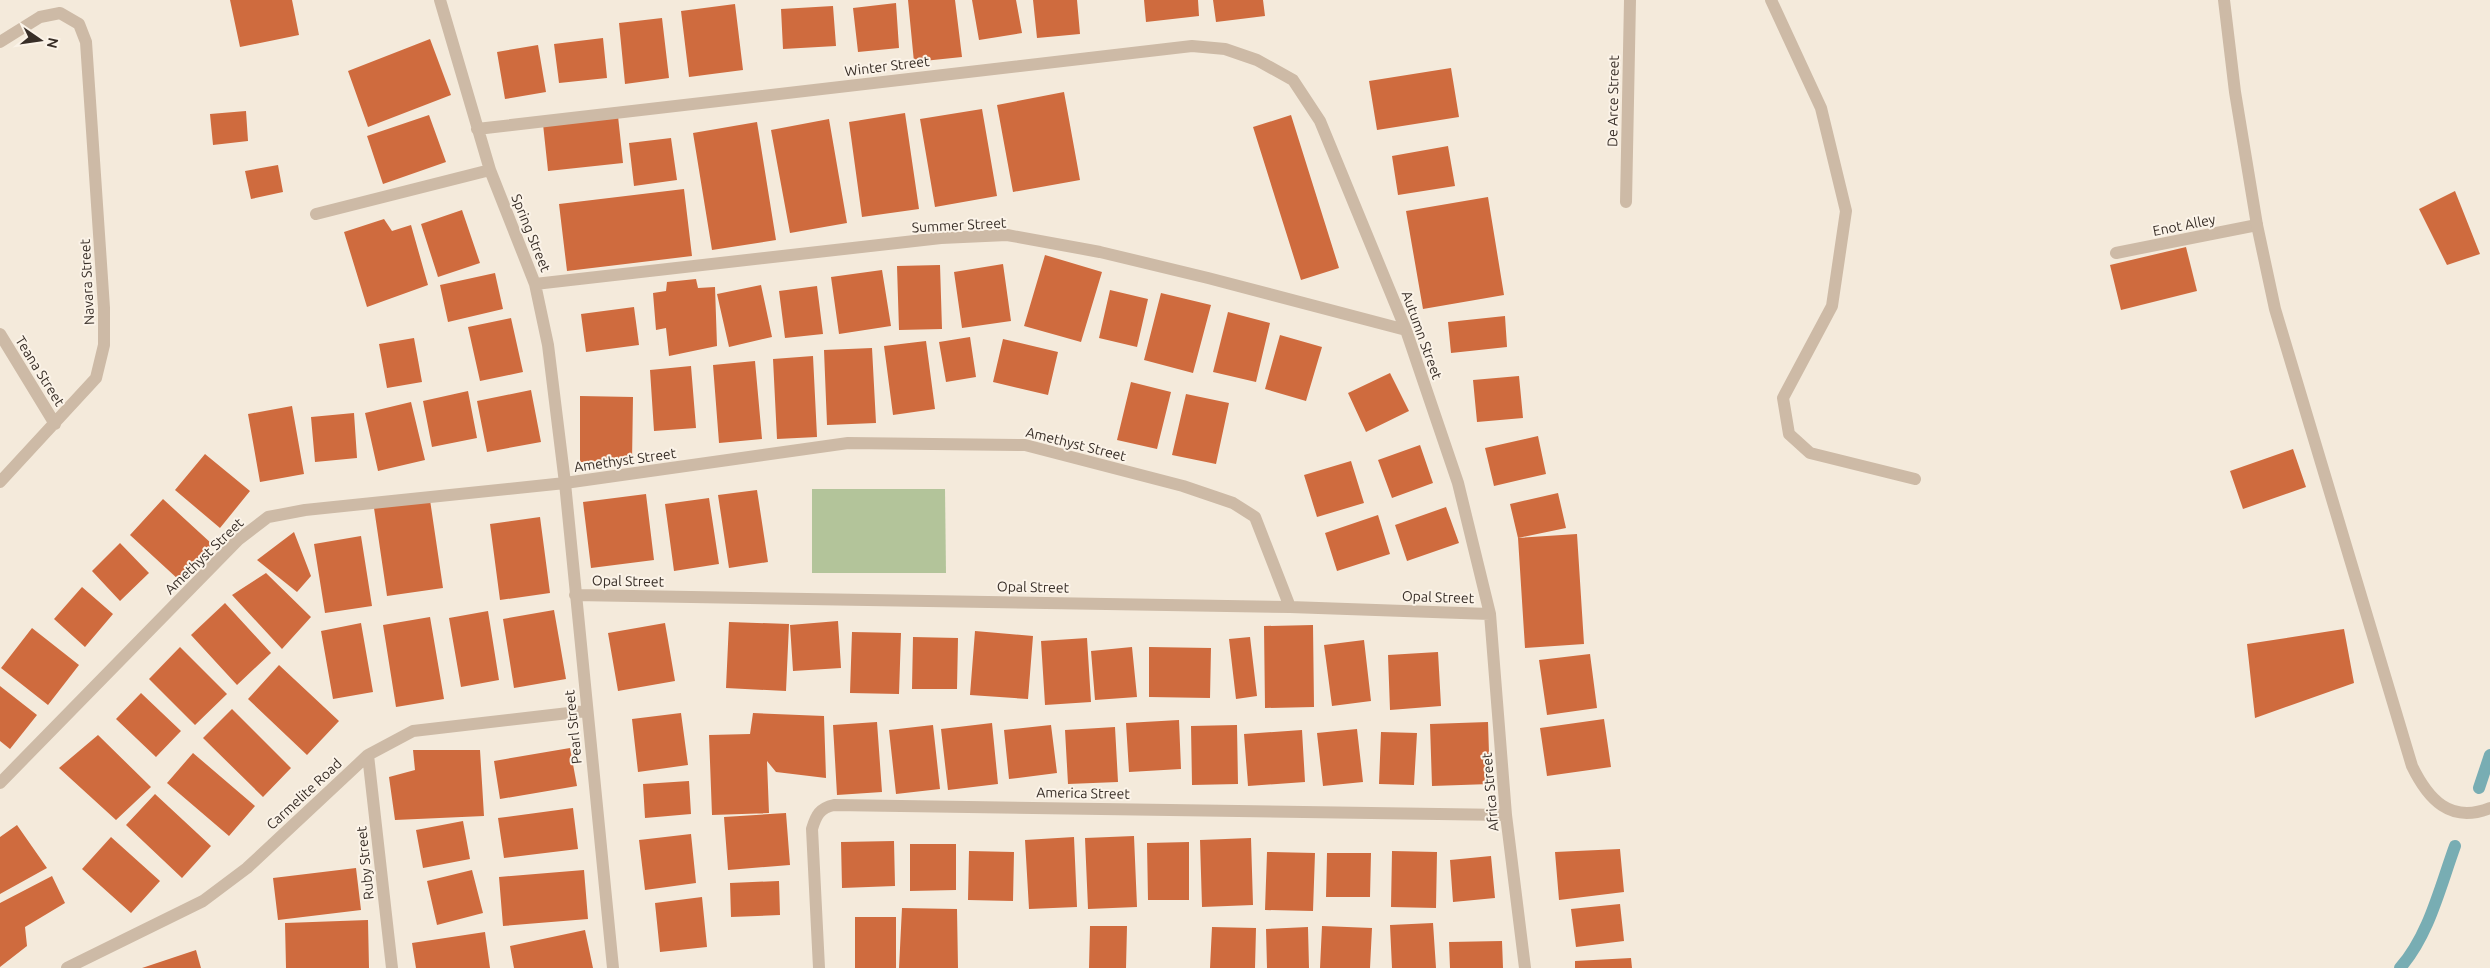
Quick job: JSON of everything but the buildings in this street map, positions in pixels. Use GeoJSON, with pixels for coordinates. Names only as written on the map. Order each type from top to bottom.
{"type":"FeatureCollection","features":[{"type":"Feature","properties":{"kind":"street","name":"Spring Street"},"geometry":{"type":"LineString","coordinates":[[440,0],[490,170],[535,284],[555,388],[565,483]]}},
{"type":"Feature","properties":{"kind":"street","name":"De Arce Street"},"geometry":{"type":"LineString","coordinates":[[1626,202],[1630,0]]}},
{"type":"Feature","properties":{"kind":"street"},"geometry":{"type":"LineString","coordinates":[[1771,0],[1821,108],[1846,211],[1832,306],[1783,398],[1789,434],[1810,452],[1915,480]]}},
{"type":"Feature","properties":{"kind":"street"},"geometry":{"type":"LineString","coordinates":[[2224,0],[2235,92],[2257,226],[2275,309],[2412,766],[2422,788],[2438,805],[2467,813],[2490,808]]}},
{"type":"Feature","properties":{"kind":"street","name":"Navara Street"},"geometry":{"type":"LineString","coordinates":[[0,42],[40,18],[60,13],[79,24],[86,42],[104,308],[104,345],[96,378],[0,482]]}},
{"type":"Feature","properties":{"kind":"street","name":"Winter Street"},"geometry":{"type":"LineString","coordinates":[[477,129],[1192,46],[1225,49],[1257,60],[1293,80]]}},
{"type":"Feature","properties":{"kind":"street","name":"Autumn Street"},"geometry":{"type":"LineString","coordinates":[[1293,80],[1320,121],[1406,330],[1458,483],[1490,614]]}},
{"type":"Feature","properties":{"kind":"street"},"geometry":{"type":"LineString","coordinates":[[316,214],[490,170]]}},
{"type":"Feature","properties":{"kind":"street","name":"Enot Alley"},"geometry":{"type":"LineString","coordinates":[[2116,253],[2257,226]]}},
{"type":"Feature","properties":{"kind":"street","name":"Summer Street"},"geometry":{"type":"LineString","coordinates":[[535,284],[941,238],[1007,235],[1100,252],[1406,330]]}},
{"type":"Feature","properties":{"kind":"street","name":"Teana Street"},"geometry":{"type":"LineString","coordinates":[[0,334],[55,424]]}},
{"type":"Feature","properties":{"kind":"street","name":"Amethyst Street"},"geometry":{"type":"LineString","coordinates":[[0,783],[238,540],[268,517],[305,510],[565,483],[848,443],[1025,445],[1183,486],[1233,504],[1255,517],[1290,607]]}},
{"type":"Feature","properties":{"kind":"street","name":"Pearl Street"},"geometry":{"type":"LineString","coordinates":[[565,483],[586,711],[613,968]]}},
{"type":"Feature","properties":{"kind":"street","name":"Opal Street"},"geometry":{"type":"LineString","coordinates":[[575,595],[1290,607],[1490,614]]}},
{"type":"Feature","properties":{"kind":"street","name":"Africa Street"},"geometry":{"type":"LineString","coordinates":[[1490,614],[1506,815],[1525,968]]}},
{"type":"Feature","properties":{"kind":"street","name":"Carmelite Road"},"geometry":{"type":"LineString","coordinates":[[67,968],[203,901],[246,868],[368,755],[413,730],[586,711]]}},
{"type":"Feature","properties":{"kind":"street","name":"Ruby Street"},"geometry":{"type":"LineString","coordinates":[[368,755],[392,968]]}},
{"type":"Feature","properties":{"kind":"street","name":"America Street"},"geometry":{"type":"LineString","coordinates":[[819,968],[812,829],[816,817],[823,808],[834,805],[1506,815]]}},
{"type":"Feature","properties":{"kind":"green space"},"geometry":{"type":"Polygon","coordinates":[[[812,489],[945,489],[946,573],[812,573],[812,489]]]}},
{"type":"Feature","properties":{"kind":"waterway"},"geometry":{"type":"LineString","coordinates":[[2479,788],[2490,755]]}},
{"type":"Feature","properties":{"kind":"waterway"},"geometry":{"type":"LineString","coordinates":[[2400,968],[2419,941],[2426,926],[2455,846]]}}]}
